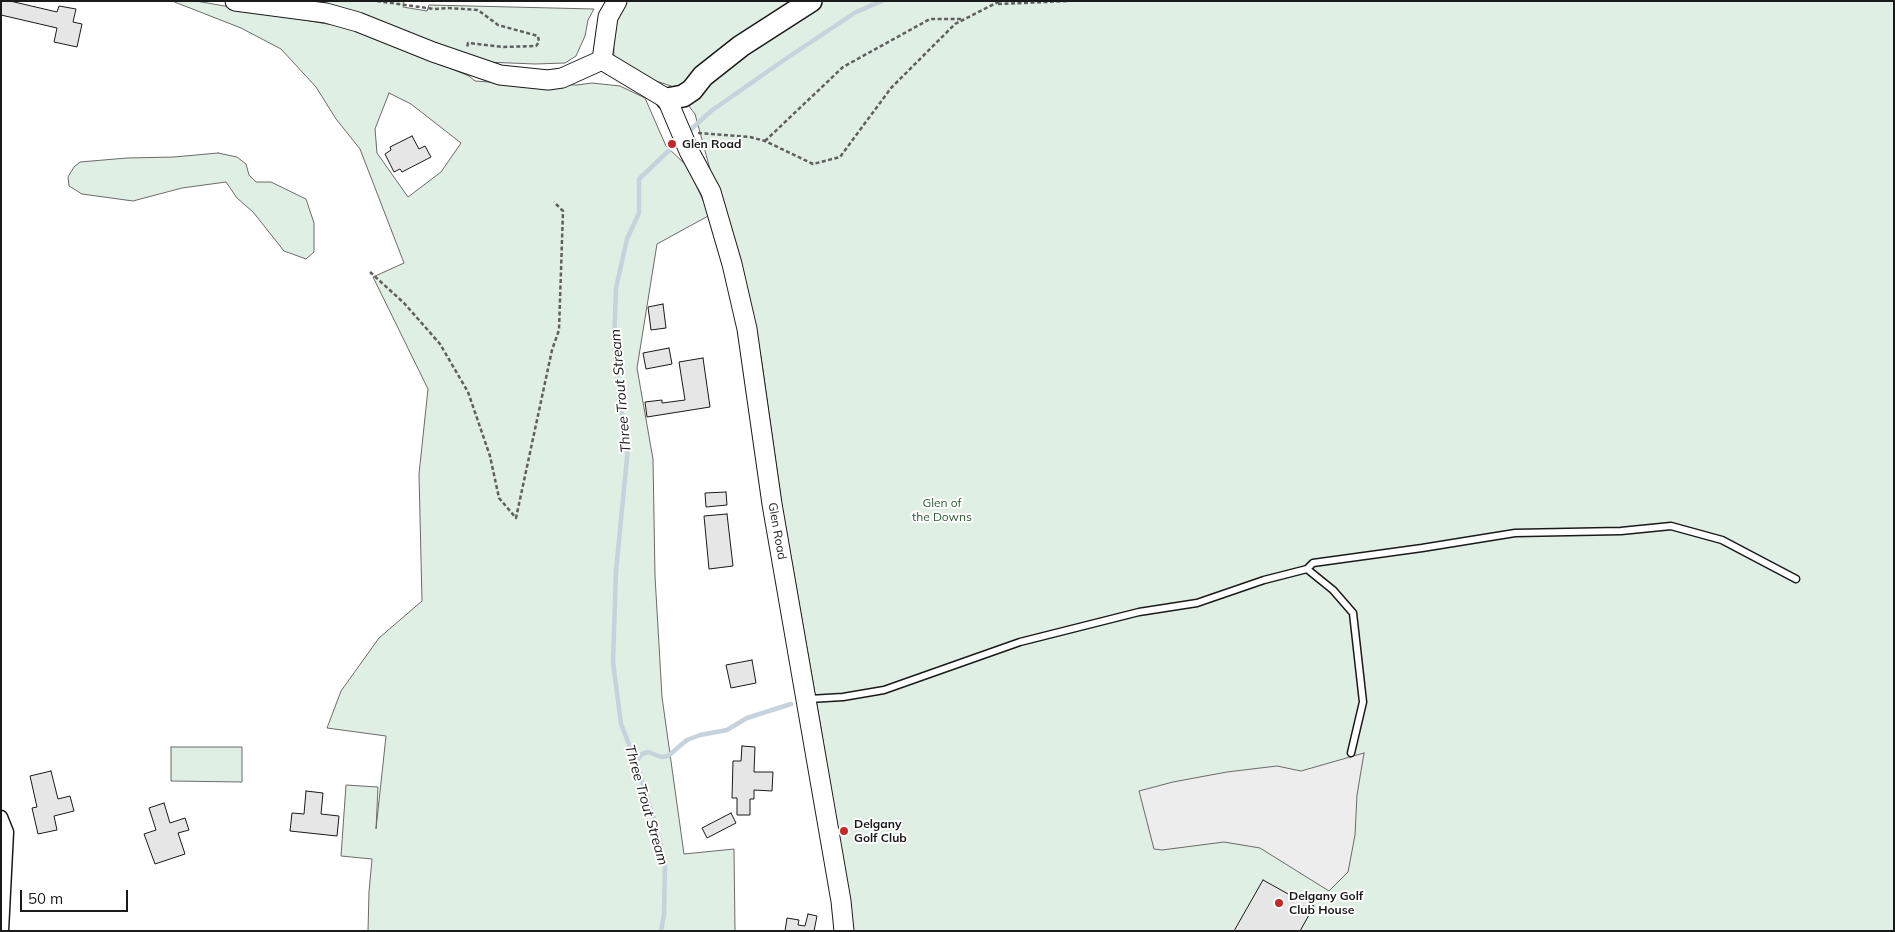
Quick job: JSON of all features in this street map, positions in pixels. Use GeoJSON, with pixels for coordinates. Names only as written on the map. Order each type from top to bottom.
{"type":"FeatureCollection","features":[{"type":"Feature","properties":{"kind":"highway"},"geometry":{"type":"LineString","coordinates":[[667,99],[683,96],[692,90],[703,76],[741,46],[811,1]]}},
{"type":"Feature","properties":{"kind":"main road"},"geometry":{"type":"LineString","coordinates":[[235,1],[326,13],[358,22],[433,52],[500,75],[548,80],[562,78],[602,60]]}},
{"type":"Feature","properties":{"kind":"main road"},"geometry":{"type":"LineString","coordinates":[[602,60],[608,17],[617,1]]}},
{"type":"Feature","properties":{"kind":"main road"},"geometry":{"type":"LineString","coordinates":[[602,60],[667,99]]}},
{"type":"Feature","properties":{"kind":"main road","name":"Glen Road"},"geometry":{"type":"LineString","coordinates":[[667,99],[686,129],[689,151],[711,192],[732,264],[747,329],[772,504],[841,902],[844,931]]}},
{"type":"Feature","properties":{"kind":"street"},"geometry":{"type":"LineString","coordinates":[[1,817],[7,832],[2,931]]}},
{"type":"Feature","properties":{"kind":"lane"},"geometry":{"type":"LineString","coordinates":[[805,699],[843,697],[884,690],[1020,642],[1139,612],[1197,603],[1264,580],[1307,569],[1313,563],[1515,533],[1621,531],[1670,526],[1722,540],[1796,579]]}},
{"type":"Feature","properties":{"kind":"lane"},"geometry":{"type":"LineString","coordinates":[[1307,569],[1333,590],[1353,613],[1363,702],[1351,753]]}},
{"type":"Feature","properties":{"kind":"path"},"geometry":{"type":"LineString","coordinates":[[377,1],[434,10],[448,8],[478,10],[498,25],[538,36],[539,42],[536,46],[511,47],[468,43],[466,46],[469,51]]}},
{"type":"Feature","properties":{"kind":"path"},"geometry":{"type":"LineString","coordinates":[[686,129],[750,137],[765,141],[813,164],[840,157],[891,88],[954,24],[1000,1]]}},
{"type":"Feature","properties":{"kind":"path"},"geometry":{"type":"LineString","coordinates":[[997,4],[1068,1]]}},
{"type":"Feature","properties":{"kind":"path"},"geometry":{"type":"LineString","coordinates":[[765,141],[843,67],[930,19],[965,19]]}},
{"type":"Feature","properties":{"kind":"path"},"geometry":{"type":"LineString","coordinates":[[370,272],[404,303],[440,344],[468,392],[490,456],[499,498],[516,518],[552,350],[559,330],[563,211],[554,202]]}},
{"type":"Feature","properties":{"kind":"green space"},"geometry":{"type":"Polygon","coordinates":[[[172,1],[196,1],[356,29],[469,76],[475,81],[577,85],[592,83],[620,86],[645,98],[666,146],[687,166],[710,215],[657,244],[637,368],[653,459],[655,576],[662,697],[684,854],[734,849],[735,931],[368,931],[372,859],[341,856],[346,785],[378,787],[376,829],[386,736],[327,728],[341,691],[379,638],[422,601],[419,474],[428,389],[373,277],[404,263],[360,149],[336,119],[316,87],[281,49],[241,28],[172,1]],[[389,93],[375,129],[377,153],[408,197],[441,172],[461,143],[411,104],[389,93]]]}},
{"type":"Feature","properties":{"kind":"green space"},"geometry":{"type":"Polygon","coordinates":[[[287,1],[399,1],[404,2],[403,7],[427,11],[429,5],[594,9],[588,20],[585,36],[576,56],[565,63],[535,64],[485,62],[287,1]]]}},
{"type":"Feature","properties":{"kind":"green space","name":"Glen of the Downs"},"geometry":{"type":"Polygon","coordinates":[[[621,1],[1894,1],[1894,931],[853,931],[820,722],[782,506],[761,357],[695,114],[674,87],[644,77],[614,58],[613,18],[621,1]]]}},
{"type":"Feature","properties":{"kind":"green space"},"geometry":{"type":"Polygon","coordinates":[[[218,153],[237,157],[246,164],[249,175],[256,182],[271,182],[306,199],[314,223],[314,252],[306,259],[284,251],[253,212],[237,198],[226,182],[182,188],[133,201],[82,194],[69,186],[68,177],[74,167],[80,162],[218,153]]]}},
{"type":"Feature","properties":{"kind":"green space"},"geometry":{"type":"Polygon","coordinates":[[[171,747],[242,747],[242,782],[171,781],[171,747]]]}},
{"type":"Feature","properties":{"kind":"shaded area"},"geometry":{"type":"Polygon","coordinates":[[[1364,753],[1357,795],[1355,835],[1348,872],[1329,891],[1260,848],[1224,842],[1162,850],[1154,849],[1139,791],[1173,782],[1227,772],[1277,766],[1301,771],[1364,753]]]}},
{"type":"Feature","properties":{"kind":"building"},"geometry":{"type":"Polygon","coordinates":[[[1,1],[10,1],[57,12],[59,6],[76,9],[73,22],[82,24],[77,47],[54,42],[57,28],[1,15],[1,1]]]}},
{"type":"Feature","properties":{"kind":"building"},"geometry":{"type":"Polygon","coordinates":[[[412,136],[419,149],[425,146],[431,157],[402,172],[400,169],[394,172],[385,154],[391,150],[390,147],[412,136]]]}},
{"type":"Feature","properties":{"kind":"building"},"geometry":{"type":"Polygon","coordinates":[[[663,304],[666,328],[651,330],[648,307],[663,304]]]}},
{"type":"Feature","properties":{"kind":"building"},"geometry":{"type":"Polygon","coordinates":[[[669,348],[672,364],[646,369],[643,353],[669,348]]]}},
{"type":"Feature","properties":{"kind":"building"},"geometry":{"type":"Polygon","coordinates":[[[703,358],[710,407],[647,417],[645,402],[662,400],[662,403],[685,400],[679,362],[703,358]]]}},
{"type":"Feature","properties":{"kind":"building"},"geometry":{"type":"Polygon","coordinates":[[[726,492],[727,505],[706,507],[705,493],[726,492]]]}},
{"type":"Feature","properties":{"kind":"building"},"geometry":{"type":"Polygon","coordinates":[[[727,514],[733,566],[709,569],[704,516],[727,514]]]}},
{"type":"Feature","properties":{"kind":"building"},"geometry":{"type":"Polygon","coordinates":[[[752,660],[756,683],[731,688],[726,665],[752,660]]]}},
{"type":"Feature","properties":{"kind":"building"},"geometry":{"type":"Polygon","coordinates":[[[742,746],[755,747],[754,772],[773,772],[772,791],[754,790],[754,799],[750,799],[750,815],[737,815],[737,798],[732,798],[733,761],[741,761],[742,746]]]}},
{"type":"Feature","properties":{"kind":"building"},"geometry":{"type":"Polygon","coordinates":[[[51,771],[58,799],[70,796],[74,811],[54,816],[57,830],[38,834],[32,808],[37,807],[30,776],[51,771]]]}},
{"type":"Feature","properties":{"kind":"building"},"geometry":{"type":"Polygon","coordinates":[[[306,791],[323,793],[321,814],[339,816],[337,836],[290,831],[292,813],[304,814],[306,791]]]}},
{"type":"Feature","properties":{"kind":"building"},"geometry":{"type":"Polygon","coordinates":[[[164,803],[170,823],[185,818],[189,830],[178,833],[185,854],[155,864],[144,834],[156,830],[149,808],[164,803]]]}},
{"type":"Feature","properties":{"kind":"building"},"geometry":{"type":"Polygon","coordinates":[[[731,813],[736,823],[707,838],[702,828],[731,813]]]}},
{"type":"Feature","properties":{"kind":"building","name":"Delgany Golf Club House"},"geometry":{"type":"Polygon","coordinates":[[[1263,880],[1314,906],[1300,931],[1234,931],[1263,880]]]}},
{"type":"Feature","properties":{"kind":"building"},"geometry":{"type":"Polygon","coordinates":[[[808,914],[817,916],[814,931],[785,931],[787,918],[799,920],[798,925],[805,926],[808,914]]]}},
{"type":"Feature","properties":{"kind":"waterway","name":"Three Trout Stream"},"geometry":{"type":"LineString","coordinates":[[687,133],[711,111],[787,58],[856,12],[882,1]]}},
{"type":"Feature","properties":{"kind":"waterway","name":"Three Trout Stream"},"geometry":{"type":"LineString","coordinates":[[661,931],[664,915],[665,864],[657,829],[636,762],[621,724],[613,662],[616,571],[628,448],[620,405],[614,343],[616,288],[627,239],[639,213],[639,179],[680,140]]}},
{"type":"Feature","properties":{"kind":"waterway"},"geometry":{"type":"LineString","coordinates":[[636,762],[642,754],[648,752],[661,757],[668,756],[687,740],[700,735],[727,730],[747,718],[791,704]]}},
{"type":"Feature","properties":{"kind":"place","name":"Glen Road"},"geometry":{"type":"Point","coordinates":[672,144]}},
{"type":"Feature","properties":{"kind":"place","name":"Delgany Golf Club"},"geometry":{"type":"Point","coordinates":[844,831]}},
{"type":"Feature","properties":{"kind":"place","name":"Delgany Golf Club House"},"geometry":{"type":"Point","coordinates":[1279,903]}}]}
